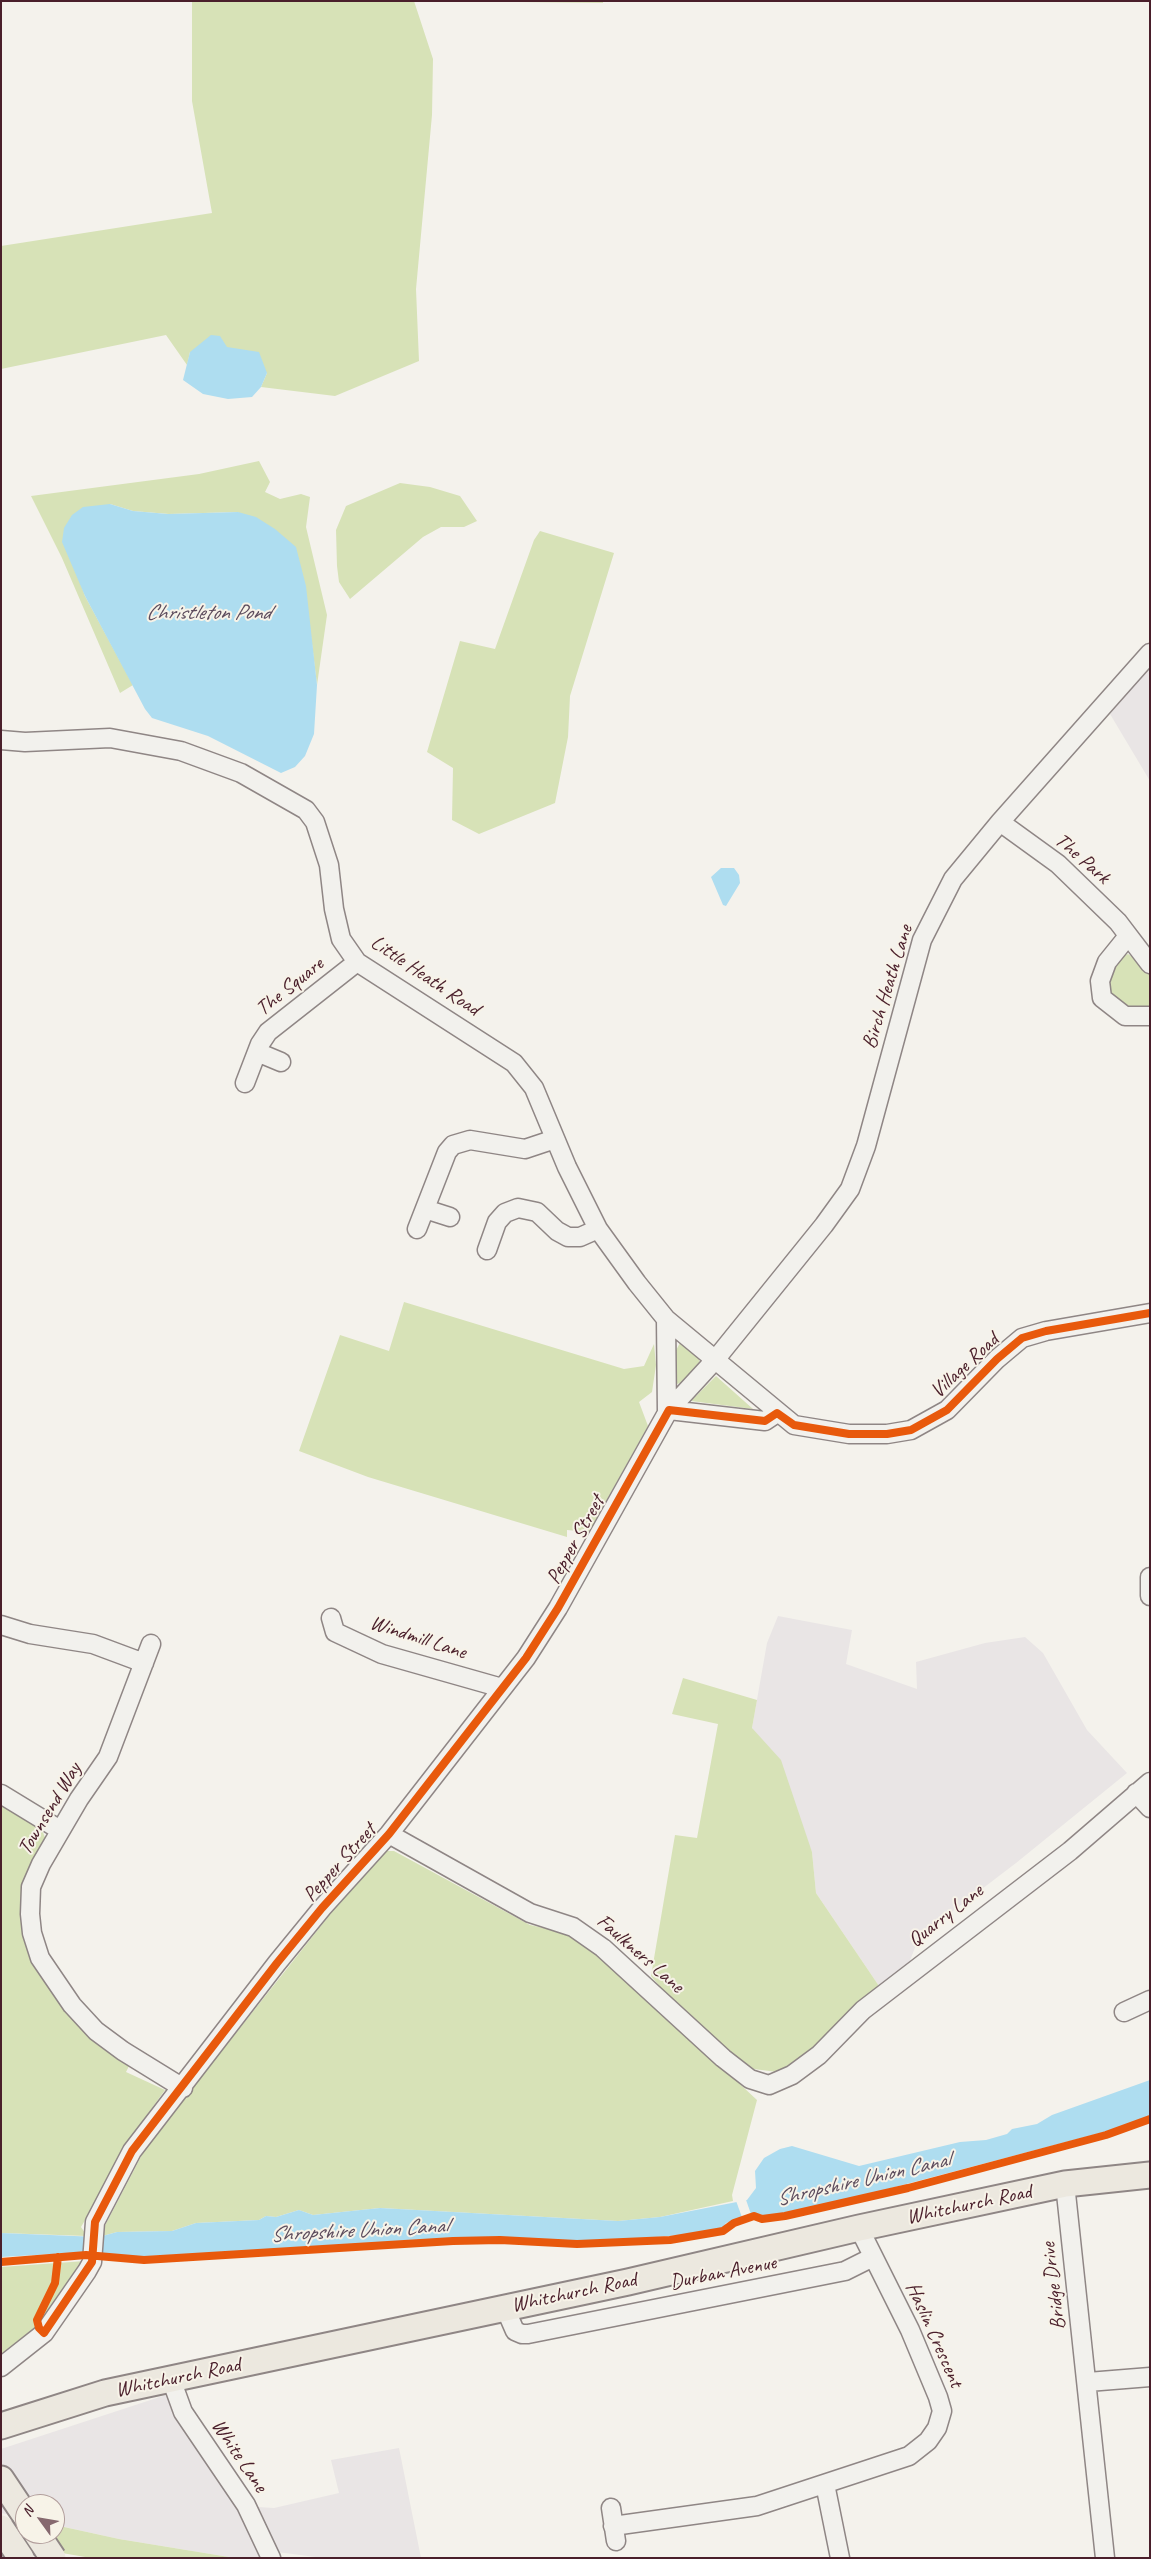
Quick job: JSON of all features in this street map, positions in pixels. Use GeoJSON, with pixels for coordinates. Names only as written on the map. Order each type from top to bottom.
{"type":"FeatureCollection","features":[{"type":"Feature","properties":{"kind":"highway","name":"Whitchurch Road"},"geometry":{"type":"LineString","coordinates":[[1,2426],[79,2400],[747,2255],[859,2228],[1065,2184],[1150,2175]]}},
{"type":"Feature","properties":{"kind":"highway"},"geometry":{"type":"LineString","coordinates":[[1,2479],[15,2500]]}},
{"type":"Feature","properties":{"kind":"highway"},"geometry":{"type":"LineString","coordinates":[[1,2528],[21,2558]]}},
{"type":"Feature","properties":{"kind":"highway"},"geometry":{"type":"LineString","coordinates":[[44,2544],[53,2558]]}},
{"type":"Feature","properties":{"kind":"street","name":"Birch Heath Lane"},"geometry":{"type":"LineString","coordinates":[[715,1360],[824,1225],[850,1189],[866,1146],[922,940],[954,879],[1000,822],[1150,653]]}},
{"type":"Feature","properties":{"kind":"street","name":"Little Heath Road"},"geometry":{"type":"LineString","coordinates":[[1,740],[25,742],[110,738],[181,751],[241,773],[306,810],[315,822],[329,865],[334,909],[341,939],[357,962],[514,1063],[534,1088],[554,1138],[598,1229],[636,1283],[666,1319],[715,1360]]}},
{"type":"Feature","properties":{"kind":"street","name":"The Park"},"geometry":{"type":"LineString","coordinates":[[1000,822],[1058,864],[1118,922],[1150,964]]}},
{"type":"Feature","properties":{"kind":"street"},"geometry":{"type":"LineString","coordinates":[[1128,936],[1107,962],[1100,981],[1102,998],[1125,1016],[1150,1016]]}},
{"type":"Feature","properties":{"kind":"street","name":"The Square"},"geometry":{"type":"LineString","coordinates":[[245,1083],[257,1052],[268,1032],[357,962]]}},
{"type":"Feature","properties":{"kind":"street","name":"The Square"},"geometry":{"type":"LineString","coordinates":[[257,1052],[281,1062]]}},
{"type":"Feature","properties":{"kind":"street"},"geometry":{"type":"LineString","coordinates":[[417,1229],[448,1152],[453,1145],[470,1140],[525,1149],[554,1138]]}},
{"type":"Feature","properties":{"kind":"street"},"geometry":{"type":"LineString","coordinates":[[487,1250],[497,1222],[505,1213],[518,1208],[537,1212],[557,1231],[568,1238],[580,1237],[598,1229]]}},
{"type":"Feature","properties":{"kind":"street"},"geometry":{"type":"LineString","coordinates":[[425,1209],[450,1216]]}},
{"type":"Feature","properties":{"kind":"street","name":"Village Road"},"geometry":{"type":"LineString","coordinates":[[715,1360],[777,1413],[794,1425],[849,1434],[887,1434],[911,1430],[946,1410],[997,1359],[1022,1338],[1046,1331],[1150,1313]]}},
{"type":"Feature","properties":{"kind":"street","name":"Pepper Street"},"geometry":{"type":"LineString","coordinates":[[666,1319],[668,1411]]}},
{"type":"Feature","properties":{"kind":"street","name":"Pepper Street"},"geometry":{"type":"LineString","coordinates":[[1,2367],[44,2334],[92,2262],[93,2234],[99,2211],[132,2151],[276,1963],[322,1908],[389,1834],[502,1688],[558,1608],[668,1411],[715,1360]]}},
{"type":"Feature","properties":{"kind":"street"},"geometry":{"type":"LineString","coordinates":[[668,1411],[765,1420],[777,1413]]}},
{"type":"Feature","properties":{"kind":"street"},"geometry":{"type":"LineString","coordinates":[[1150,1577],[1150,1596]]}},
{"type":"Feature","properties":{"kind":"street","name":"Windmill Lane"},"geometry":{"type":"LineString","coordinates":[[331,1618],[335,1632],[382,1654],[502,1688]]}},
{"type":"Feature","properties":{"kind":"street"},"geometry":{"type":"LineString","coordinates":[[1,1625],[30,1634],[93,1644],[144,1663]]}},
{"type":"Feature","properties":{"kind":"street","name":"Townsend Way"},"geometry":{"type":"LineString","coordinates":[[151,1644],[108,1757],[60,1830],[31,1887],[30,1914],[32,1933],[40,1958],[56,1985],[96,2031],[122,2051],[182,2088]]}},
{"type":"Feature","properties":{"kind":"street","name":"Quarry Lane"},"geometry":{"type":"LineString","coordinates":[[769,2085],[792,2075],[819,2055],[863,2010],[1070,1851],[1150,1782]]}},
{"type":"Feature","properties":{"kind":"street"},"geometry":{"type":"LineString","coordinates":[[1136,1793],[1150,1808]]}},
{"type":"Feature","properties":{"kind":"street"},"geometry":{"type":"LineString","coordinates":[[1,1794],[60,1830]]}},
{"type":"Feature","properties":{"kind":"street","name":"Faulkners Lane"},"geometry":{"type":"LineString","coordinates":[[389,1834],[530,1913],[573,1927],[603,1948],[723,2058],[750,2079],[769,2085]]}},
{"type":"Feature","properties":{"kind":"street"},"geometry":{"type":"LineString","coordinates":[[1124,2012],[1150,2000]]}},
{"type":"Feature","properties":{"kind":"street","name":"Bridge Drive"},"geometry":{"type":"LineString","coordinates":[[1065,2184],[1088,2382],[1105,2558]]}},
{"type":"Feature","properties":{"kind":"street","name":"Haslin Crescent"},"geometry":{"type":"LineString","coordinates":[[611,2508],[614,2534],[757,2506],[909,2456],[928,2442],[937,2428],[942,2410],[910,2330],[859,2228]]}},
{"type":"Feature","properties":{"kind":"street","name":"Durban Avenue"},"geometry":{"type":"LineString","coordinates":[[505,2308],[515,2331],[528,2334],[846,2271],[873,2257]]}},
{"type":"Feature","properties":{"kind":"street"},"geometry":{"type":"LineString","coordinates":[[1088,2382],[1150,2377]]}},
{"type":"Feature","properties":{"kind":"street","name":"White Lane"},"geometry":{"type":"LineString","coordinates":[[171,2379],[183,2412],[246,2505],[271,2558]]}},
{"type":"Feature","properties":{"kind":"street"},"geometry":{"type":"LineString","coordinates":[[825,2484],[840,2558]]}},
{"type":"Feature","properties":{"kind":"shaded area"},"geometry":{"type":"Polygon","coordinates":[[[1150,667],[1150,781],[1110,714],[1150,667]]]}},
{"type":"Feature","properties":{"kind":"shaded area"},"geometry":{"type":"Polygon","coordinates":[[[778,1616],[852,1630],[846,1664],[917,1689],[916,1662],[985,1643],[1025,1637],[1043,1653],[1087,1730],[1127,1773],[1016,1863],[919,1937],[908,1966],[879,1986],[816,1893],[812,1852],[752,1728],[767,1643],[778,1616]]]}},
{"type":"Feature","properties":{"kind":"shaded area"},"geometry":{"type":"Polygon","coordinates":[[[169,2394],[242,2506],[274,2508],[339,2493],[331,2460],[399,2448],[421,2558],[323,2558],[262,2550],[264,2558],[235,2558],[119,2539],[65,2527],[65,2494],[15,2494],[15,2516],[1,2513],[1,2449],[169,2394]]]}},
{"type":"Feature","properties":{"kind":"green space"},"geometry":{"type":"Polygon","coordinates":[[[192,1],[414,1],[433,59],[432,115],[416,289],[419,361],[335,396],[261,387],[267,373],[190,352],[187,365],[166,335],[1,369],[1,246],[212,213],[192,101],[192,1]]]}},
{"type":"Feature","properties":{"kind":"green space"},"geometry":{"type":"Polygon","coordinates":[[[431,1],[603,1],[603,3],[431,1]]]}},
{"type":"Feature","properties":{"kind":"green space"},"geometry":{"type":"Polygon","coordinates":[[[259,461],[270,482],[265,492],[280,499],[301,494],[310,497],[306,527],[327,615],[317,685],[310,628],[238,512],[169,514],[133,511],[110,504],[77,573],[85,596],[133,685],[120,693],[62,558],[31,496],[199,474],[259,461]]]}},
{"type":"Feature","properties":{"kind":"green space"},"geometry":{"type":"Polygon","coordinates":[[[400,483],[430,487],[460,496],[477,521],[464,527],[441,527],[423,537],[350,599],[339,582],[337,566],[336,530],[346,506],[400,483]]]}},
{"type":"Feature","properties":{"kind":"green space"},"geometry":{"type":"Polygon","coordinates":[[[540,531],[614,553],[570,696],[568,737],[555,803],[479,834],[452,820],[453,768],[427,752],[460,641],[495,649],[534,540],[540,531]]]}},
{"type":"Feature","properties":{"kind":"green space"},"geometry":{"type":"Polygon","coordinates":[[[1128,954],[1143,964],[1150,975],[1150,1010],[1122,1008],[1108,998],[1109,969],[1118,958],[1128,954]]]}},
{"type":"Feature","properties":{"kind":"green space"},"geometry":{"type":"Polygon","coordinates":[[[404,1302],[624,1369],[644,1366],[654,1344],[656,1365],[652,1392],[639,1402],[648,1426],[589,1532],[567,1530],[567,1537],[368,1477],[299,1451],[340,1335],[389,1351],[404,1302]]]}},
{"type":"Feature","properties":{"kind":"green space"},"geometry":{"type":"Polygon","coordinates":[[[681,1341],[700,1354],[699,1365],[689,1380],[677,1384],[674,1354],[681,1341]]]}},
{"type":"Feature","properties":{"kind":"green space"},"geometry":{"type":"Polygon","coordinates":[[[716,1376],[753,1409],[691,1401],[716,1376]]]}},
{"type":"Feature","properties":{"kind":"green space"},"geometry":{"type":"Polygon","coordinates":[[[683,1678],[757,1700],[752,1728],[781,1760],[812,1852],[816,1893],[879,1986],[818,2047],[793,2066],[777,2072],[746,2068],[671,2000],[651,1976],[675,1835],[697,1838],[718,1724],[672,1714],[683,1678]]]}},
{"type":"Feature","properties":{"kind":"green space"},"geometry":{"type":"Polygon","coordinates":[[[1,1801],[33,1821],[42,1830],[46,1840],[24,1879],[20,1908],[23,1934],[38,1970],[58,2001],[103,2049],[129,2066],[126,2072],[165,2090],[147,2115],[81,2227],[87,2236],[1,2233],[1,1801]]]}},
{"type":"Feature","properties":{"kind":"green space"},"geometry":{"type":"Polygon","coordinates":[[[385,1851],[394,1851],[530,1925],[562,1932],[598,1952],[757,2100],[732,2195],[733,2201],[660,2217],[618,2221],[380,2208],[313,2215],[299,2210],[276,2217],[266,2216],[259,2220],[196,2223],[172,2231],[117,2232],[99,2237],[147,2145],[355,1883],[385,1851]]]}},
{"type":"Feature","properties":{"kind":"green space"},"geometry":{"type":"Polygon","coordinates":[[[85,2261],[36,2331],[1,2354],[1,2267],[85,2261]]]}},
{"type":"Feature","properties":{"kind":"green space"},"geometry":{"type":"Polygon","coordinates":[[[65,2527],[119,2539],[235,2558],[91,2558],[62,2553],[56,2544],[65,2544],[65,2527]]]}},
{"type":"Feature","properties":{"kind":"water"},"geometry":{"type":"Polygon","coordinates":[[[211,335],[220,336],[227,347],[259,352],[267,373],[261,387],[252,397],[228,399],[203,394],[183,380],[190,352],[211,335]]]}},
{"type":"Feature","properties":{"kind":"water","name":"Christleton Pond"},"geometry":{"type":"Polygon","coordinates":[[[110,504],[133,511],[168,514],[238,512],[256,517],[275,529],[296,547],[306,586],[317,685],[314,734],[305,756],[295,767],[281,773],[208,736],[152,718],[145,709],[85,596],[62,542],[64,528],[72,515],[83,507],[110,504]]]}},
{"type":"Feature","properties":{"kind":"water"},"geometry":{"type":"Polygon","coordinates":[[[721,868],[734,868],[739,875],[740,883],[726,906],[723,905],[711,877],[721,868]]]}},
{"type":"Feature","properties":{"kind":"water","name":"Shropshire Union Canal"},"geometry":{"type":"Polygon","coordinates":[[[1150,2080],[1150,2116],[1104,2132],[857,2197],[767,2217],[759,2214],[750,2215],[726,2223],[722,2229],[703,2233],[588,2243],[496,2237],[133,2257],[71,2253],[1,2257],[1,2233],[99,2237],[117,2232],[172,2231],[196,2223],[259,2220],[266,2216],[276,2217],[299,2210],[313,2215],[380,2208],[618,2221],[660,2217],[747,2200],[756,2188],[755,2171],[764,2158],[780,2149],[792,2146],[859,2166],[960,2142],[986,2140],[1007,2134],[1012,2129],[1037,2124],[1052,2115],[1150,2080]]]}},
{"type":"Feature","properties":{"kind":"pier"},"geometry":{"type":"Polygon","coordinates":[[[745,2197],[752,2217],[743,2220],[735,2198],[745,2197]]]}},
{"type":"Feature","properties":{"kind":"railway"},"geometry":{"type":"LineString","coordinates":[[1,2548],[60,2558]]}},
{"type":"Feature","properties":{"kind":"railway"},"geometry":{"type":"LineString","coordinates":[[1,2555],[16,2558]]}},
{"type":"Feature","properties":{"kind":"cycle path"},"geometry":{"type":"LineString","coordinates":[[58,2257],[55,2283],[37,2320],[39,2328],[44,2333],[92,2262],[95,2222],[132,2151],[277,1963],[322,1908],[389,1834],[526,1658],[558,1608],[669,1410],[765,1421],[777,1413],[794,1425],[849,1434],[887,1434],[911,1430],[947,1410],[997,1359],[1022,1338],[1046,1331],[1150,1313]]}},
{"type":"Feature","properties":{"kind":"cycle path"},"geometry":{"type":"LineString","coordinates":[[1,2262],[86,2255],[144,2260],[453,2241],[500,2240],[577,2244],[670,2240],[723,2231],[734,2223],[754,2216],[762,2219],[785,2216],[908,2188],[1106,2135],[1150,2119]]}}]}
